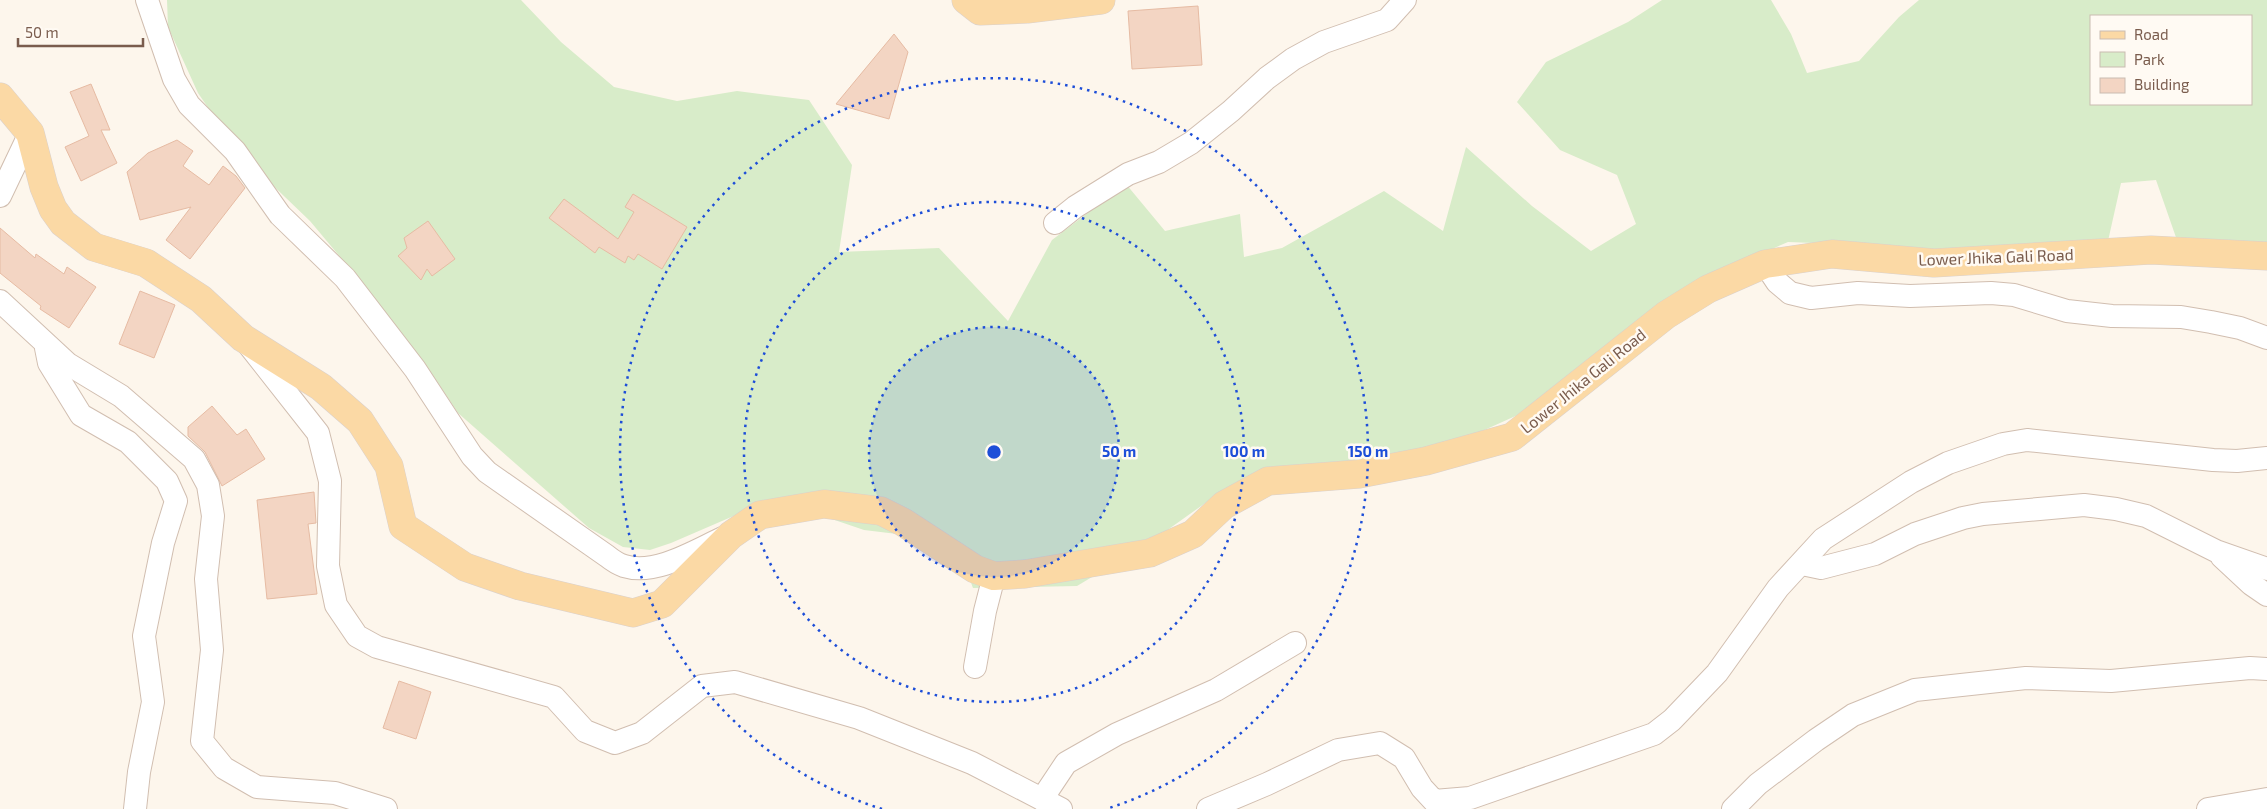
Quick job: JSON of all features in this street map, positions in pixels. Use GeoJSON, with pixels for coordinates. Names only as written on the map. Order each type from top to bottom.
{"type":"FeatureCollection","features":[{"type":"Feature","properties":{"kind":"main road"},"geometry":{"type":"LineString","coordinates":[[966,0],[980,11],[1027,9],[1101,0]]}},
{"type":"Feature","properties":{"kind":"main road","name":"Lower Jhika Gali Road"},"geometry":{"type":"LineString","coordinates":[[0,97],[30,133],[44,187],[53,209],[63,222],[94,247],[146,263],[201,298],[243,338],[321,387],[360,421],[389,466],[403,526],[465,567],[520,586],[633,613],[662,604],[731,535],[760,515],[824,504],[881,511],[903,522],[975,569],[994,576],[1025,574],[1150,553],[1193,534],[1224,506],[1268,481],[1359,474],[1426,461],[1512,438],[1666,315],[1708,289],[1765,264],[1832,254],[1934,263],[2150,250],[2267,256]]}},
{"type":"Feature","properties":{"kind":"street"},"geometry":{"type":"LineString","coordinates":[[147,0],[174,79],[189,105],[235,151],[280,215],[344,278],[415,369],[472,456],[487,472],[623,566],[640,569],[656,568],[731,535]]}},
{"type":"Feature","properties":{"kind":"street"},"geometry":{"type":"LineString","coordinates":[[1055,223],[1075,207],[1128,174],[1159,162],[1191,143],[1231,111],[1267,78],[1293,59],[1324,42],[1387,20],[1405,0]]}},
{"type":"Feature","properties":{"kind":"street"},"geometry":{"type":"LineString","coordinates":[[0,196],[30,133]]}},
{"type":"Feature","properties":{"kind":"street"},"geometry":{"type":"LineString","coordinates":[[1765,264],[1777,282],[1790,293],[1811,298],[1858,293],[1910,296],[2014,295],[2067,311],[2112,316],[2180,317],[2240,328],[2267,338]]}},
{"type":"Feature","properties":{"kind":"street"},"geometry":{"type":"LineString","coordinates":[[0,292],[45,343],[49,362],[81,415],[128,442],[167,480],[176,501],[163,543],[144,636],[153,702],[139,772],[135,809]]}},
{"type":"Feature","properties":{"kind":"street"},"geometry":{"type":"LineString","coordinates":[[0,300],[68,364],[121,396],[194,459],[208,484],[213,516],[206,579],[212,650],[202,741],[224,768],[257,787],[335,793],[386,809]]}},
{"type":"Feature","properties":{"kind":"street"},"geometry":{"type":"LineString","coordinates":[[243,338],[318,433],[330,481],[328,566],[336,605],[357,636],[378,647],[554,697],[585,732],[615,743],[642,734],[702,686],[735,682],[859,718],[972,763],[1051,804],[1066,763],[1116,734],[1216,690],[1295,643]]}},
{"type":"Feature","properties":{"kind":"street"},"geometry":{"type":"LineString","coordinates":[[1208,809],[1267,784],[1338,750],[1380,743],[1404,758],[1422,788],[1434,801],[1450,801],[1470,798],[1654,734],[1672,720],[1717,673],[1769,600],[1802,564],[1811,551],[1824,539],[1911,482],[1948,462],[2003,444],[2027,440],[2213,460],[2237,461],[2267,458]]}},
{"type":"Feature","properties":{"kind":"street"},"geometry":{"type":"LineString","coordinates":[[1802,564],[1821,568],[1875,554],[1915,534],[1963,518],[1983,514],[2084,505],[2116,508],[2146,516],[2216,551],[2267,569]]}},
{"type":"Feature","properties":{"kind":"street"},"geometry":{"type":"LineString","coordinates":[[2216,551],[2251,584],[2267,595]]}},
{"type":"Feature","properties":{"kind":"street"},"geometry":{"type":"LineString","coordinates":[[975,667],[985,611],[994,576]]}},
{"type":"Feature","properties":{"kind":"street"},"geometry":{"type":"LineString","coordinates":[[1733,809],[1758,784],[1816,740],[1853,715],[1916,690],[2026,678],[2111,681],[2250,668],[2267,669]]}},
{"type":"Feature","properties":{"kind":"street"},"geometry":{"type":"LineString","coordinates":[[2208,809],[2267,799]]}},
{"type":"Feature","properties":{"kind":"green space"},"geometry":{"type":"Polygon","coordinates":[[[167,0],[521,0],[561,42],[614,87],[677,101],[737,91],[809,100],[852,165],[839,252],[939,248],[1008,321],[1052,240],[1126,184],[1165,231],[1240,214],[1244,257],[1282,248],[1384,191],[1443,231],[1466,147],[1532,206],[1591,251],[1636,224],[1617,175],[1560,150],[1517,102],[1546,62],[1628,22],[1662,0],[1771,0],[1791,34],[1807,73],[1859,61],[1899,17],[1919,0],[2267,0],[2267,245],[2179,246],[2156,180],[2121,183],[2108,241],[1916,257],[1841,244],[1788,242],[1716,273],[1531,409],[1438,451],[1225,489],[1152,541],[1077,586],[973,588],[955,541],[864,530],[773,499],[671,543],[650,550],[623,547],[589,528],[458,413],[432,374],[362,283],[310,221],[261,174],[220,125],[198,93],[168,27],[167,0]]]}},
{"type":"Feature","properties":{"kind":"building"},"geometry":{"type":"Polygon","coordinates":[[[1198,6],[1202,65],[1132,69],[1128,11],[1198,6]]]}},
{"type":"Feature","properties":{"kind":"building"},"geometry":{"type":"Polygon","coordinates":[[[894,34],[908,52],[889,119],[836,104],[894,34]]]}},
{"type":"Feature","properties":{"kind":"building"},"geometry":{"type":"Polygon","coordinates":[[[91,84],[110,130],[101,130],[117,163],[81,181],[65,147],[89,136],[70,92],[91,84]]]}},
{"type":"Feature","properties":{"kind":"building"},"geometry":{"type":"Polygon","coordinates":[[[177,140],[193,151],[183,166],[209,185],[223,166],[236,176],[245,188],[190,259],[166,240],[191,207],[140,220],[127,172],[148,153],[177,140]]]}},
{"type":"Feature","properties":{"kind":"building"},"geometry":{"type":"Polygon","coordinates":[[[633,194],[687,227],[662,269],[638,254],[634,260],[628,256],[625,263],[599,247],[595,253],[549,218],[564,199],[618,239],[634,212],[625,207],[633,194]]]}},
{"type":"Feature","properties":{"kind":"building"},"geometry":{"type":"Polygon","coordinates":[[[428,221],[455,259],[432,276],[427,269],[421,280],[398,256],[407,248],[404,238],[428,221]]]}},
{"type":"Feature","properties":{"kind":"building"},"geometry":{"type":"Polygon","coordinates":[[[0,228],[35,258],[36,254],[64,274],[67,267],[96,287],[69,328],[40,309],[41,306],[0,273],[0,228]]]}},
{"type":"Feature","properties":{"kind":"building"},"geometry":{"type":"Polygon","coordinates":[[[140,291],[175,305],[154,358],[119,344],[140,291]]]}},
{"type":"Feature","properties":{"kind":"building"},"geometry":{"type":"Polygon","coordinates":[[[212,406],[237,435],[246,429],[265,459],[222,486],[205,452],[188,436],[188,427],[212,406]]]}},
{"type":"Feature","properties":{"kind":"building"},"geometry":{"type":"Polygon","coordinates":[[[314,492],[316,523],[308,524],[317,594],[267,599],[257,500],[314,492]]]}},
{"type":"Feature","properties":{"kind":"building"},"geometry":{"type":"Polygon","coordinates":[[[399,681],[431,692],[416,739],[383,728],[399,681]]]}}]}
